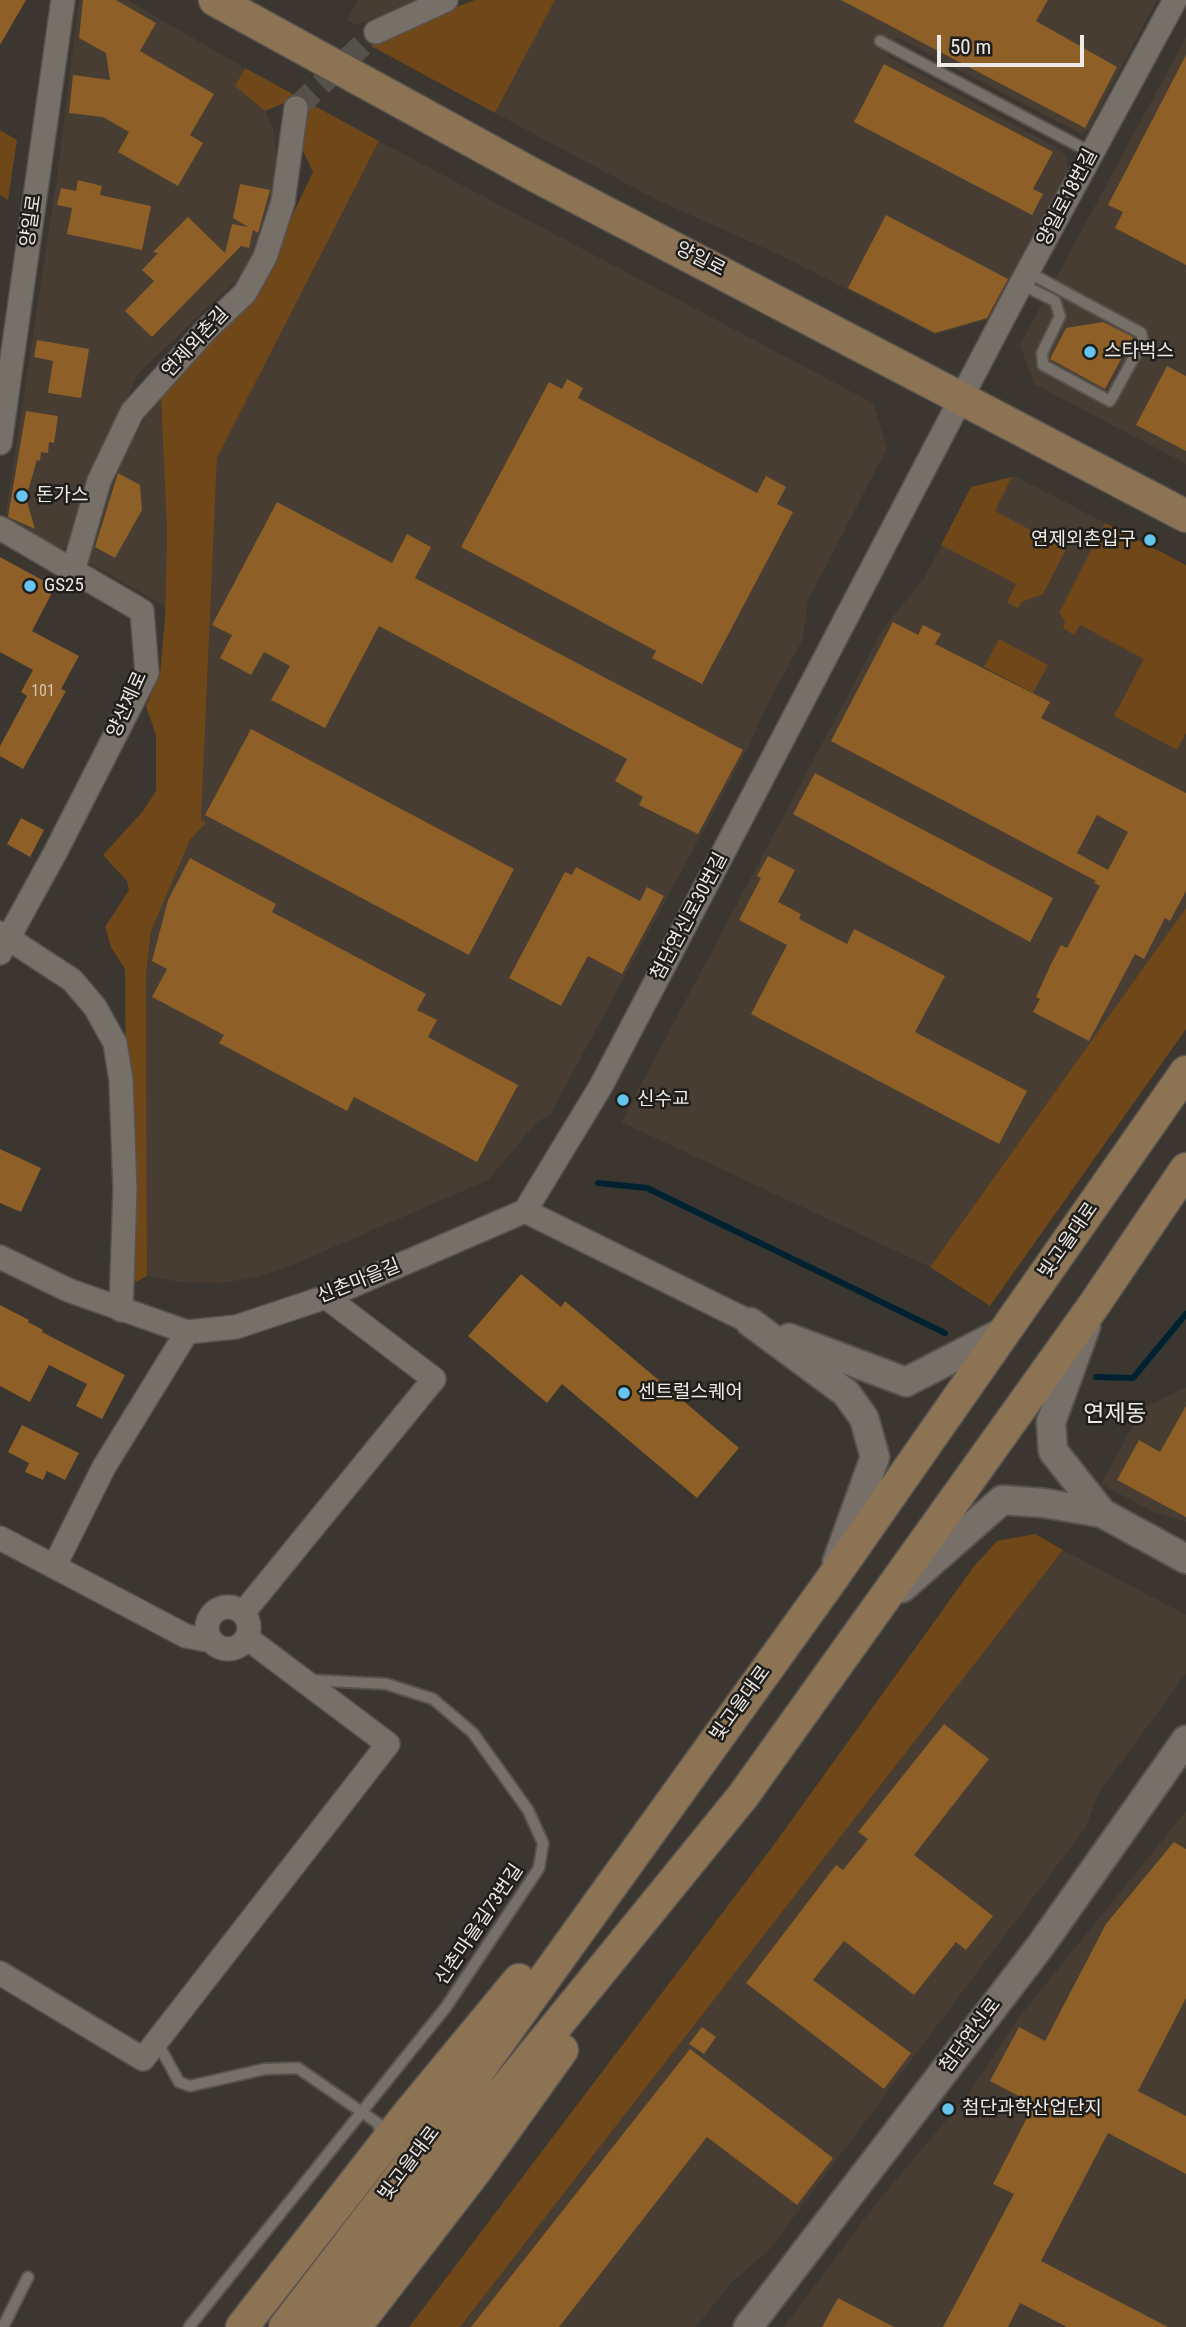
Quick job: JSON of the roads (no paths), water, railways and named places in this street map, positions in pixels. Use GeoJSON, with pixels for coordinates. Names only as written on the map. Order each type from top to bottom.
{"type":"FeatureCollection","features":[{"type":"Feature","properties":{"kind":"main road","name":"양일로"},"geometry":{"type":"LineString","coordinates":[[215,0],[534,174],[1186,516]]}},
{"type":"Feature","properties":{"kind":"main road","name":"빛고을대로"},"geometry":{"type":"LineString","coordinates":[[285,2327],[430,2138],[829,1583],[1186,1072]]}},
{"type":"Feature","properties":{"kind":"main road","name":"빛고을대로"},"geometry":{"type":"LineString","coordinates":[[320,2327],[453,2153],[743,1796],[1094,1305],[1186,1169]]}},
{"type":"Feature","properties":{"kind":"main road"},"geometry":{"type":"LineString","coordinates":[[242,2327],[381,2149],[698,1763]]}},
{"type":"Feature","properties":{"kind":"main road"},"geometry":{"type":"LineString","coordinates":[[355,2327],[476,2170],[743,1796]]}},
{"type":"Feature","properties":{"kind":"street","name":"양일로"},"geometry":{"type":"LineString","coordinates":[[0,443],[63,0]]}},
{"type":"Feature","properties":{"kind":"street"},"geometry":{"type":"LineString","coordinates":[[376,32],[446,0]]}},
{"type":"Feature","properties":{"kind":"street","name":"양일로18번길"},"geometry":{"type":"LineString","coordinates":[[963,397],[1175,0]]}},
{"type":"Feature","properties":{"kind":"street","name":"연제외촌길"},"geometry":{"type":"LineString","coordinates":[[73,570],[99,481],[132,412],[206,330],[244,293],[265,257],[283,202],[296,108]]}},
{"type":"Feature","properties":{"kind":"street","name":"첨단연신로30번길"},"geometry":{"type":"LineString","coordinates":[[525,1212],[601,1086],[963,397]]}},
{"type":"Feature","properties":{"kind":"street","name":"양산제로"},"geometry":{"type":"LineString","coordinates":[[0,528],[142,611],[147,673],[66,834],[3,941]]}},
{"type":"Feature","properties":{"kind":"street"},"geometry":{"type":"LineString","coordinates":[[3,941],[72,979],[95,1007],[115,1043],[121,1080],[125,1190],[121,1310]]}},
{"type":"Feature","properties":{"kind":"street"},"geometry":{"type":"LineString","coordinates":[[525,1212],[750,1322],[906,1382],[1008,1330]]}},
{"type":"Feature","properties":{"kind":"street","name":"신촌마을길"},"geometry":{"type":"LineString","coordinates":[[0,1257],[68,1290],[187,1332],[236,1327],[326,1297],[525,1212]]}},
{"type":"Feature","properties":{"kind":"street"},"geometry":{"type":"LineString","coordinates":[[243,1613],[434,1379],[326,1297]]}},
{"type":"Feature","properties":{"kind":"street"},"geometry":{"type":"LineString","coordinates":[[1094,1305],[1051,1422],[1053,1451],[1102,1513]]}},
{"type":"Feature","properties":{"kind":"street"},"geometry":{"type":"LineString","coordinates":[[750,1322],[846,1393],[864,1418],[875,1457],[829,1583]]}},
{"type":"Feature","properties":{"kind":"street"},"geometry":{"type":"LineString","coordinates":[[55,1565],[104,1467],[187,1332]]}},
{"type":"Feature","properties":{"kind":"street"},"geometry":{"type":"LineString","coordinates":[[876,1612],[1002,1500],[1044,1503],[1102,1513],[1186,1559]]}},
{"type":"Feature","properties":{"kind":"street"},"geometry":{"type":"LineString","coordinates":[[0,1538],[186,1636],[212,1641],[230,1649],[247,1638],[249,1625],[243,1613],[230,1607],[217,1610],[207,1628],[212,1641]]}},
{"type":"Feature","properties":{"kind":"street"},"geometry":{"type":"LineString","coordinates":[[0,1973],[144,2059],[388,1744],[247,1638]]}},
{"type":"Feature","properties":{"kind":"street","name":"첨단연신로"},"geometry":{"type":"LineString","coordinates":[[748,2327],[1041,1945],[1186,1740]]}},
{"type":"Feature","properties":{"kind":"lane"},"geometry":{"type":"LineString","coordinates":[[880,41],[1092,153]]}},
{"type":"Feature","properties":{"kind":"lane"},"geometry":{"type":"LineString","coordinates":[[1025,278],[1141,333],[1143,341],[1110,401],[1043,365],[1042,353],[1060,316],[1055,301],[1025,278]]}},
{"type":"Feature","properties":{"kind":"lane","name":"신촌마을길73번길"},"geometry":{"type":"LineString","coordinates":[[190,2327],[446,2007],[538,1868],[543,1843],[528,1810],[473,1733],[433,1699],[386,1684],[300,1680]]}},
{"type":"Feature","properties":{"kind":"lane"},"geometry":{"type":"LineString","coordinates":[[157,2042],[179,2082],[190,2086],[265,2069],[298,2068],[379,2124],[381,2149]]}},
{"type":"Feature","properties":{"kind":"lane"},"geometry":{"type":"LineString","coordinates":[[2,2327],[28,2277]]}},
{"type":"Feature","properties":{"kind":"waterway"},"geometry":{"type":"LineString","coordinates":[[598,1183],[647,1188],[945,1333]]}},
{"type":"Feature","properties":{"kind":"waterway"},"geometry":{"type":"LineString","coordinates":[[1096,1377],[1133,1378],[1186,1314]]}},
{"type":"Feature","properties":{"kind":"tunnel"},"geometry":{"type":"LineString","coordinates":[[296,108],[376,32]]}},
{"type":"Feature","properties":{"kind":"place","name":"스타벅스"},"geometry":{"type":"Point","coordinates":[1090,352]}},
{"type":"Feature","properties":{"kind":"place","name":"돈가스"},"geometry":{"type":"Point","coordinates":[22,496]}},
{"type":"Feature","properties":{"kind":"place","name":"연제외촌입구"},"geometry":{"type":"Point","coordinates":[1150,540]}},
{"type":"Feature","properties":{"kind":"place","name":"GS25"},"geometry":{"type":"Point","coordinates":[30,586]}},
{"type":"Feature","properties":{"kind":"place","name":"신수교"},"geometry":{"type":"Point","coordinates":[623,1100]}},
{"type":"Feature","properties":{"kind":"place","name":"센트럴스퀘어"},"geometry":{"type":"Point","coordinates":[624,1393]}},
{"type":"Feature","properties":{"kind":"place","name":"첨단과학산업단지"},"geometry":{"type":"Point","coordinates":[948,2109]}},
{"type":"Feature","properties":{"kind":"district","name":"연제동"},"geometry":{"type":"Point","coordinates":[1115,1415]}}]}
